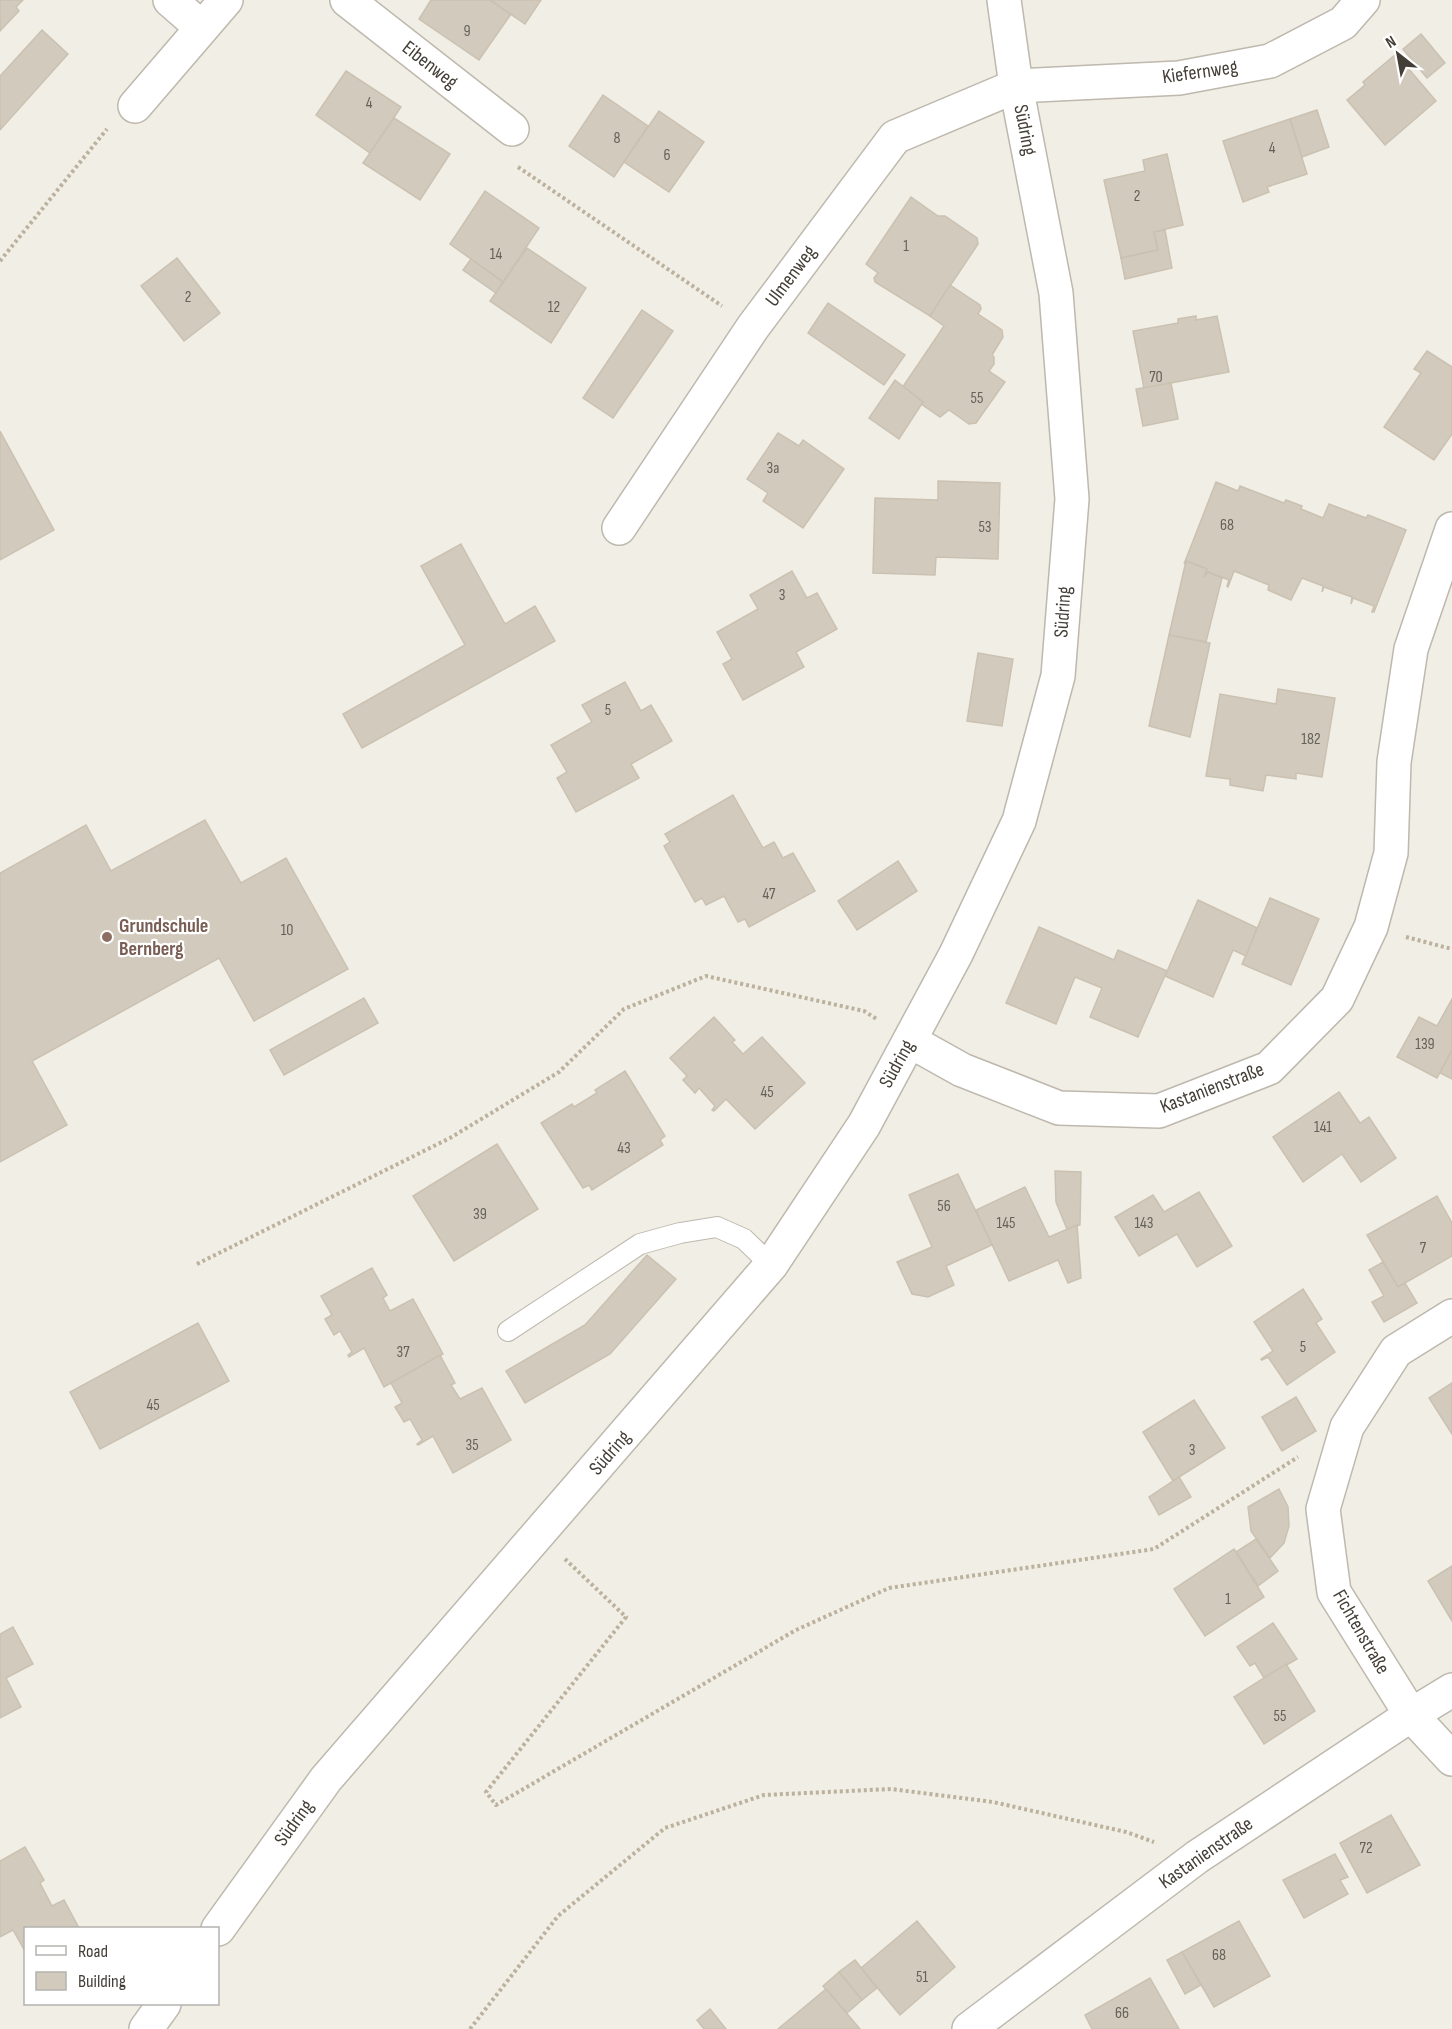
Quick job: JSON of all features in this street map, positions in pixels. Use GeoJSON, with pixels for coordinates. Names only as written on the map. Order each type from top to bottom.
{"type":"FeatureCollection","features":[{"type":"Feature","properties":{"kind":"street"},"geometry":{"type":"LineString","coordinates":[[170,0],[201,27]]}},
{"type":"Feature","properties":{"kind":"street"},"geometry":{"type":"LineString","coordinates":[[135,106],[226,0]]}},
{"type":"Feature","properties":{"kind":"street","name":"Eibenweg"},"geometry":{"type":"LineString","coordinates":[[347,0],[512,129]]}},
{"type":"Feature","properties":{"kind":"street","name":"Südring"},"geometry":{"type":"LineString","coordinates":[[219,1928],[326,1779],[540,1535],[771,1265],[864,1125],[956,954],[1019,821],[1058,676],[1072,499],[1056,293],[1016,86],[1004,0]]}},
{"type":"Feature","properties":{"kind":"street","name":"Kiefernweg"},"geometry":{"type":"LineString","coordinates":[[1016,86],[1179,78],[1270,61],[1343,23],[1363,0]]}},
{"type":"Feature","properties":{"kind":"street","name":"Ulmenweg"},"geometry":{"type":"LineString","coordinates":[[619,528],[753,327],[895,137],[1016,86]]}},
{"type":"Feature","properties":{"kind":"street","name":"Kastanienstraße"},"geometry":{"type":"LineString","coordinates":[[910,1041],[962,1070],[1059,1108],[1160,1111],[1269,1068],[1337,999],[1371,927],[1391,853],[1394,762],[1411,649],[1452,529]]}},
{"type":"Feature","properties":{"kind":"street","name":"Fichtenstraße"},"geometry":{"type":"LineString","coordinates":[[1452,1316],[1396,1351],[1347,1426],[1323,1509],[1334,1592],[1411,1715],[1452,1759]]}},
{"type":"Feature","properties":{"kind":"street","name":"Kastanienstraße"},"geometry":{"type":"LineString","coordinates":[[969,2029],[1197,1857],[1452,1690]]}},
{"type":"Feature","properties":{"kind":"street"},"geometry":{"type":"LineString","coordinates":[[146,2029],[163,2005]]}},
{"type":"Feature","properties":{"kind":"lane"},"geometry":{"type":"LineString","coordinates":[[508,1331],[640,1244],[680,1233],[717,1227],[744,1239],[771,1265]]}},
{"type":"Feature","properties":{"kind":"path"},"geometry":{"type":"LineString","coordinates":[[0,261],[118,115],[135,106]]}},
{"type":"Feature","properties":{"kind":"path"},"geometry":{"type":"LineString","coordinates":[[512,129],[509,161],[753,327]]}},
{"type":"Feature","properties":{"kind":"path"},"geometry":{"type":"LineString","coordinates":[[1371,927],[1452,949]]}},
{"type":"Feature","properties":{"kind":"path"},"geometry":{"type":"LineString","coordinates":[[197,1264],[450,1138],[559,1072],[624,1009],[706,976],[864,1011],[910,1041]]}},
{"type":"Feature","properties":{"kind":"path"},"geometry":{"type":"LineString","coordinates":[[540,1535],[626,1617],[486,1792],[496,1805],[796,1630],[889,1588],[1154,1549],[1298,1457]]}},
{"type":"Feature","properties":{"kind":"path"},"geometry":{"type":"LineString","coordinates":[[470,2029],[558,1916],[665,1828],[764,1795],[891,1789],[993,1802],[1126,1832],[1197,1857]]}},
{"type":"Feature","properties":{"kind":"building"},"geometry":{"type":"Polygon","coordinates":[[[0,0],[23,0],[16,7],[19,11],[0,31],[0,0]]]}},
{"type":"Feature","properties":{"kind":"building"},"geometry":{"type":"Polygon","coordinates":[[[431,0],[490,0],[511,14],[479,60],[419,19],[431,0]]]}},
{"type":"Feature","properties":{"kind":"building"},"geometry":{"type":"Polygon","coordinates":[[[490,0],[541,0],[525,24],[490,0]]]}},
{"type":"Feature","properties":{"kind":"building"},"geometry":{"type":"Polygon","coordinates":[[[42,30],[68,54],[0,130],[0,76],[42,30]]]}},
{"type":"Feature","properties":{"kind":"building"},"geometry":{"type":"Polygon","coordinates":[[[1421,34],[1445,63],[1427,78],[1403,49],[1421,34]]]}},
{"type":"Feature","properties":{"kind":"building"},"geometry":{"type":"Polygon","coordinates":[[[1396,54],[1436,101],[1385,145],[1347,100],[1365,85],[1363,82],[1396,54]]]}},
{"type":"Feature","properties":{"kind":"building"},"geometry":{"type":"Polygon","coordinates":[[[346,71],[401,107],[370,153],[316,115],[346,71]]]}},
{"type":"Feature","properties":{"kind":"building"},"geometry":{"type":"Polygon","coordinates":[[[603,95],[648,126],[614,177],[569,146],[603,95]]]}},
{"type":"Feature","properties":{"kind":"building"},"geometry":{"type":"Polygon","coordinates":[[[1317,110],[1329,147],[1302,157],[1290,119],[1317,110]]]}},
{"type":"Feature","properties":{"kind":"building"},"geometry":{"type":"Polygon","coordinates":[[[659,111],[704,142],[669,192],[624,162],[659,111]]]}},
{"type":"Feature","properties":{"kind":"building"},"geometry":{"type":"Polygon","coordinates":[[[394,118],[450,154],[420,200],[363,163],[394,118]]]}},
{"type":"Feature","properties":{"kind":"building"},"geometry":{"type":"Polygon","coordinates":[[[1290,119],[1307,174],[1267,187],[1269,192],[1243,202],[1223,141],[1290,119]]]}},
{"type":"Feature","properties":{"kind":"building"},"geometry":{"type":"Polygon","coordinates":[[[1167,154],[1183,225],[1154,232],[1158,250],[1121,258],[1104,180],[1145,171],[1143,160],[1167,154]]]}},
{"type":"Feature","properties":{"kind":"building"},"geometry":{"type":"Polygon","coordinates":[[[485,191],[539,228],[503,282],[450,244],[485,191]]]}},
{"type":"Feature","properties":{"kind":"building"},"geometry":{"type":"Polygon","coordinates":[[[911,197],[938,216],[945,216],[977,238],[978,244],[930,316],[875,282],[874,278],[878,273],[866,264],[911,197]]]}},
{"type":"Feature","properties":{"kind":"building"},"geometry":{"type":"Polygon","coordinates":[[[1165,230],[1172,268],[1125,279],[1121,258],[1158,250],[1154,232],[1165,230]]]}},
{"type":"Feature","properties":{"kind":"building"},"geometry":{"type":"Polygon","coordinates":[[[527,248],[586,288],[551,343],[490,301],[527,248]]]}},
{"type":"Feature","properties":{"kind":"building"},"geometry":{"type":"Polygon","coordinates":[[[177,258],[220,313],[184,341],[141,286],[177,258]]]}},
{"type":"Feature","properties":{"kind":"building"},"geometry":{"type":"Polygon","coordinates":[[[471,259],[503,282],[496,293],[463,270],[471,259]]]}},
{"type":"Feature","properties":{"kind":"building"},"geometry":{"type":"Polygon","coordinates":[[[950,285],[980,305],[981,309],[978,314],[1002,330],[1003,337],[992,355],[994,364],[989,371],[1005,382],[976,423],[969,424],[949,410],[940,417],[902,388],[944,326],[930,316],[950,285]]]}},
{"type":"Feature","properties":{"kind":"building"},"geometry":{"type":"Polygon","coordinates":[[[828,303],[905,355],[884,385],[808,333],[828,303]]]}},
{"type":"Feature","properties":{"kind":"building"},"geometry":{"type":"Polygon","coordinates":[[[642,310],[673,331],[613,418],[583,398],[642,310]]]}},
{"type":"Feature","properties":{"kind":"building"},"geometry":{"type":"Polygon","coordinates":[[[1196,316],[1196,320],[1217,316],[1229,372],[1144,388],[1133,331],[1178,323],[1178,319],[1196,316]]]}},
{"type":"Feature","properties":{"kind":"building"},"geometry":{"type":"Polygon","coordinates":[[[1427,351],[1452,367],[1452,434],[1434,460],[1384,427],[1421,373],[1414,369],[1427,351]]]}},
{"type":"Feature","properties":{"kind":"building"},"geometry":{"type":"Polygon","coordinates":[[[895,380],[923,402],[899,439],[869,418],[895,380]]]}},
{"type":"Feature","properties":{"kind":"building"},"geometry":{"type":"Polygon","coordinates":[[[1171,383],[1178,419],[1143,426],[1136,389],[1171,383]]]}},
{"type":"Feature","properties":{"kind":"building"},"geometry":{"type":"Polygon","coordinates":[[[0,431],[54,530],[0,560],[0,431]]]}},
{"type":"Feature","properties":{"kind":"building"},"geometry":{"type":"Polygon","coordinates":[[[778,433],[799,446],[803,440],[844,469],[803,528],[763,501],[768,493],[747,479],[778,433]]]}},
{"type":"Feature","properties":{"kind":"building"},"geometry":{"type":"Polygon","coordinates":[[[938,481],[1000,483],[998,559],[936,557],[935,575],[873,573],[875,498],[938,500],[938,481]]]}},
{"type":"Feature","properties":{"kind":"building"},"geometry":{"type":"Polygon","coordinates":[[[1216,482],[1238,491],[1240,486],[1284,503],[1286,500],[1323,518],[1329,504],[1366,518],[1368,515],[1406,530],[1374,612],[1372,612],[1374,606],[1353,598],[1351,604],[1352,597],[1324,587],[1322,592],[1323,586],[1302,578],[1291,600],[1268,590],[1269,585],[1234,571],[1228,587],[1229,580],[1208,572],[1204,577],[1207,569],[1186,561],[1184,564],[1216,482]]]}},
{"type":"Feature","properties":{"kind":"building"},"geometry":{"type":"Polygon","coordinates":[[[461,544],[505,624],[535,606],[555,641],[362,748],[343,714],[465,645],[421,566],[461,544]]]}},
{"type":"Feature","properties":{"kind":"building"},"geometry":{"type":"Polygon","coordinates":[[[1186,561],[1207,569],[1204,577],[1208,572],[1222,578],[1206,642],[1169,635],[1186,561]]]}},
{"type":"Feature","properties":{"kind":"building"},"geometry":{"type":"Polygon","coordinates":[[[792,571],[807,598],[817,593],[837,629],[796,652],[804,667],[743,700],[723,664],[732,659],[717,632],[758,609],[750,595],[792,571]]]}},
{"type":"Feature","properties":{"kind":"building"},"geometry":{"type":"Polygon","coordinates":[[[1169,635],[1210,643],[1190,737],[1149,726],[1169,635]]]}},
{"type":"Feature","properties":{"kind":"building"},"geometry":{"type":"Polygon","coordinates":[[[978,653],[1013,659],[1002,726],[967,721],[978,653]]]}},
{"type":"Feature","properties":{"kind":"building"},"geometry":{"type":"Polygon","coordinates":[[[625,682],[641,711],[651,705],[672,741],[631,764],[639,778],[576,812],[557,778],[567,772],[551,745],[592,722],[582,705],[625,682]]]}},
{"type":"Feature","properties":{"kind":"building"},"geometry":{"type":"Polygon","coordinates":[[[1278,689],[1335,698],[1322,777],[1296,773],[1296,779],[1266,775],[1263,791],[1230,785],[1230,779],[1206,776],[1220,694],[1276,704],[1278,689]]]}},
{"type":"Feature","properties":{"kind":"building"},"geometry":{"type":"Polygon","coordinates":[[[733,795],[763,848],[774,842],[783,858],[793,853],[815,891],[749,927],[745,919],[738,922],[724,896],[706,905],[702,898],[695,902],[664,846],[670,842],[665,834],[733,795]]]}},
{"type":"Feature","properties":{"kind":"building"},"geometry":{"type":"Polygon","coordinates":[[[205,820],[241,883],[286,858],[348,969],[254,1021],[219,958],[32,1061],[67,1125],[0,1162],[0,873],[86,825],[111,871],[205,820]]]}},
{"type":"Feature","properties":{"kind":"building"},"geometry":{"type":"Polygon","coordinates":[[[898,861],[917,891],[857,930],[838,901],[898,861]]]}},
{"type":"Feature","properties":{"kind":"building"},"geometry":{"type":"Polygon","coordinates":[[[1270,898],[1319,919],[1291,985],[1242,964],[1270,898]]]}},
{"type":"Feature","properties":{"kind":"building"},"geometry":{"type":"Polygon","coordinates":[[[1198,900],[1257,928],[1246,956],[1233,950],[1213,997],[1165,976],[1198,900]]]}},
{"type":"Feature","properties":{"kind":"building"},"geometry":{"type":"Polygon","coordinates":[[[1039,927],[1114,960],[1118,950],[1167,971],[1138,1037],[1090,1017],[1102,988],[1075,977],[1056,1024],[1006,1003],[1039,927]]]}},
{"type":"Feature","properties":{"kind":"building"},"geometry":{"type":"Polygon","coordinates":[[[364,998],[378,1023],[284,1075],[270,1050],[364,998]]]}},
{"type":"Feature","properties":{"kind":"building"},"geometry":{"type":"Polygon","coordinates":[[[1452,999],[1452,1050],[1437,1078],[1397,1057],[1419,1017],[1437,1026],[1452,999]]]}},
{"type":"Feature","properties":{"kind":"building"},"geometry":{"type":"Polygon","coordinates":[[[714,1017],[735,1040],[732,1042],[743,1054],[762,1037],[805,1083],[755,1129],[726,1099],[714,1111],[712,1110],[715,1106],[699,1088],[695,1093],[683,1080],[687,1076],[670,1058],[714,1017]]]}},
{"type":"Feature","properties":{"kind":"building"},"geometry":{"type":"Polygon","coordinates":[[[1452,1050],[1452,1079],[1440,1073],[1452,1050]]]}},
{"type":"Feature","properties":{"kind":"building"},"geometry":{"type":"Polygon","coordinates":[[[625,1071],[665,1136],[660,1140],[663,1145],[592,1190],[589,1185],[583,1188],[541,1123],[572,1104],[574,1107],[597,1093],[595,1090],[625,1071]]]}},
{"type":"Feature","properties":{"kind":"building"},"geometry":{"type":"Polygon","coordinates":[[[1339,1092],[1360,1123],[1369,1117],[1396,1158],[1361,1182],[1342,1154],[1303,1182],[1273,1137],[1339,1092]]]}},
{"type":"Feature","properties":{"kind":"building"},"geometry":{"type":"Polygon","coordinates":[[[497,1144],[538,1209],[454,1261],[413,1196],[497,1144]]]}},
{"type":"Feature","properties":{"kind":"building"},"geometry":{"type":"Polygon","coordinates":[[[1055,1171],[1081,1172],[1080,1225],[1067,1229],[1056,1202],[1055,1171]]]}},
{"type":"Feature","properties":{"kind":"building"},"geometry":{"type":"Polygon","coordinates":[[[958,1174],[992,1245],[946,1266],[954,1285],[928,1297],[912,1294],[897,1262],[932,1247],[909,1195],[958,1174]]]}},
{"type":"Feature","properties":{"kind":"building"},"geometry":{"type":"Polygon","coordinates":[[[1025,1187],[1049,1237],[1077,1225],[1081,1278],[1068,1283],[1058,1260],[1009,1281],[976,1210],[1025,1187]]]}},
{"type":"Feature","properties":{"kind":"building"},"geometry":{"type":"Polygon","coordinates":[[[1199,1192],[1232,1246],[1197,1267],[1177,1234],[1139,1256],[1115,1217],[1153,1195],[1164,1212],[1199,1192]]]}},
{"type":"Feature","properties":{"kind":"building"},"geometry":{"type":"Polygon","coordinates":[[[1437,1196],[1452,1223],[1452,1256],[1398,1287],[1367,1235],[1437,1196]]]}},
{"type":"Feature","properties":{"kind":"building"},"geometry":{"type":"Polygon","coordinates":[[[647,1255],[676,1279],[610,1354],[525,1403],[506,1371],[585,1325],[647,1255]]]}},
{"type":"Feature","properties":{"kind":"building"},"geometry":{"type":"Polygon","coordinates":[[[1383,1262],[1398,1287],[1405,1283],[1417,1303],[1384,1322],[1372,1302],[1384,1296],[1369,1270],[1383,1262]]]}},
{"type":"Feature","properties":{"kind":"building"},"geometry":{"type":"Polygon","coordinates":[[[372,1268],[387,1295],[383,1298],[390,1311],[413,1299],[443,1354],[384,1387],[364,1348],[349,1357],[348,1355],[352,1352],[340,1331],[334,1335],[325,1319],[332,1315],[321,1296],[372,1268]]]}},
{"type":"Feature","properties":{"kind":"building"},"geometry":{"type":"Polygon","coordinates":[[[1303,1289],[1322,1319],[1316,1323],[1335,1352],[1287,1385],[1268,1357],[1261,1359],[1273,1351],[1254,1322],[1303,1289]]]}},
{"type":"Feature","properties":{"kind":"building"},"geometry":{"type":"Polygon","coordinates":[[[198,1323],[229,1381],[100,1449],[70,1392],[198,1323]]]}},
{"type":"Feature","properties":{"kind":"building"},"geometry":{"type":"Polygon","coordinates":[[[440,1355],[455,1383],[451,1385],[460,1399],[482,1388],[511,1440],[453,1473],[433,1436],[417,1444],[422,1440],[410,1419],[404,1422],[395,1407],[402,1403],[391,1383],[440,1355]]]}},
{"type":"Feature","properties":{"kind":"building"},"geometry":{"type":"Polygon","coordinates":[[[1452,1383],[1452,1434],[1429,1398],[1452,1383]]]}},
{"type":"Feature","properties":{"kind":"building"},"geometry":{"type":"Polygon","coordinates":[[[1296,1397],[1316,1431],[1282,1451],[1262,1417],[1296,1397]]]}},
{"type":"Feature","properties":{"kind":"building"},"geometry":{"type":"Polygon","coordinates":[[[1194,1400],[1225,1448],[1173,1481],[1143,1432],[1194,1400]]]}},
{"type":"Feature","properties":{"kind":"building"},"geometry":{"type":"Polygon","coordinates":[[[1179,1477],[1191,1497],[1159,1515],[1149,1497],[1179,1477]]]}},
{"type":"Feature","properties":{"kind":"building"},"geometry":{"type":"Polygon","coordinates":[[[1279,1489],[1288,1507],[1289,1526],[1284,1543],[1270,1558],[1251,1531],[1248,1507],[1279,1489]]]}},
{"type":"Feature","properties":{"kind":"building"},"geometry":{"type":"Polygon","coordinates":[[[1256,1539],[1278,1571],[1258,1586],[1236,1552],[1256,1539]]]}},
{"type":"Feature","properties":{"kind":"building"},"geometry":{"type":"Polygon","coordinates":[[[1234,1549],[1264,1597],[1205,1636],[1174,1589],[1234,1549]]]}},
{"type":"Feature","properties":{"kind":"building"},"geometry":{"type":"Polygon","coordinates":[[[1452,1566],[1452,1621],[1428,1581],[1452,1566]]]}},
{"type":"Feature","properties":{"kind":"building"},"geometry":{"type":"Polygon","coordinates":[[[1273,1623],[1297,1659],[1264,1678],[1255,1663],[1250,1666],[1237,1647],[1273,1623]]]}},
{"type":"Feature","properties":{"kind":"building"},"geometry":{"type":"Polygon","coordinates":[[[13,1627],[33,1664],[6,1678],[21,1707],[0,1718],[0,1634],[13,1627]]]}},
{"type":"Feature","properties":{"kind":"building"},"geometry":{"type":"Polygon","coordinates":[[[1286,1664],[1315,1711],[1264,1744],[1234,1697],[1286,1664]]]}},
{"type":"Feature","properties":{"kind":"building"},"geometry":{"type":"Polygon","coordinates":[[[1391,1815],[1420,1865],[1367,1893],[1340,1843],[1391,1815]]]}},
{"type":"Feature","properties":{"kind":"building"},"geometry":{"type":"Polygon","coordinates":[[[25,1847],[44,1880],[40,1883],[52,1906],[64,1900],[78,1927],[24,1927],[24,1949],[13,1930],[0,1937],[0,1861],[25,1847]]]}},
{"type":"Feature","properties":{"kind":"building"},"geometry":{"type":"Polygon","coordinates":[[[1335,1854],[1348,1877],[1340,1880],[1348,1894],[1304,1918],[1283,1880],[1335,1854]]]}},
{"type":"Feature","properties":{"kind":"building"},"geometry":{"type":"Polygon","coordinates":[[[917,1921],[955,1967],[900,2015],[861,1968],[917,1921]]]}},
{"type":"Feature","properties":{"kind":"building"},"geometry":{"type":"Polygon","coordinates":[[[1239,1921],[1270,1976],[1214,2007],[1182,1952],[1239,1921]]]}},
{"type":"Feature","properties":{"kind":"building"},"geometry":{"type":"Polygon","coordinates":[[[1182,1952],[1201,1985],[1185,1994],[1167,1960],[1182,1952]]]}},
{"type":"Feature","properties":{"kind":"building"},"geometry":{"type":"Polygon","coordinates":[[[855,1960],[877,1988],[862,2000],[839,1972],[855,1960]]]}},
{"type":"Feature","properties":{"kind":"building"},"geometry":{"type":"Polygon","coordinates":[[[839,1972],[862,2000],[847,2013],[823,1986],[839,1972]]]}},
{"type":"Feature","properties":{"kind":"building"},"geometry":{"type":"Polygon","coordinates":[[[1150,1978],[1179,2029],[1092,2029],[1085,2015],[1150,1978]]]}},
{"type":"Feature","properties":{"kind":"building"},"geometry":{"type":"Polygon","coordinates":[[[826,1989],[860,2029],[778,2029],[826,1989]]]}},
{"type":"Feature","properties":{"kind":"building"},"geometry":{"type":"Polygon","coordinates":[[[710,2009],[726,2029],[704,2029],[697,2020],[710,2009]]]}},
{"type":"Feature","properties":{"kind":"place","name":"Grundschule Bernberg"},"geometry":{"type":"Point","coordinates":[107,937]}}]}
